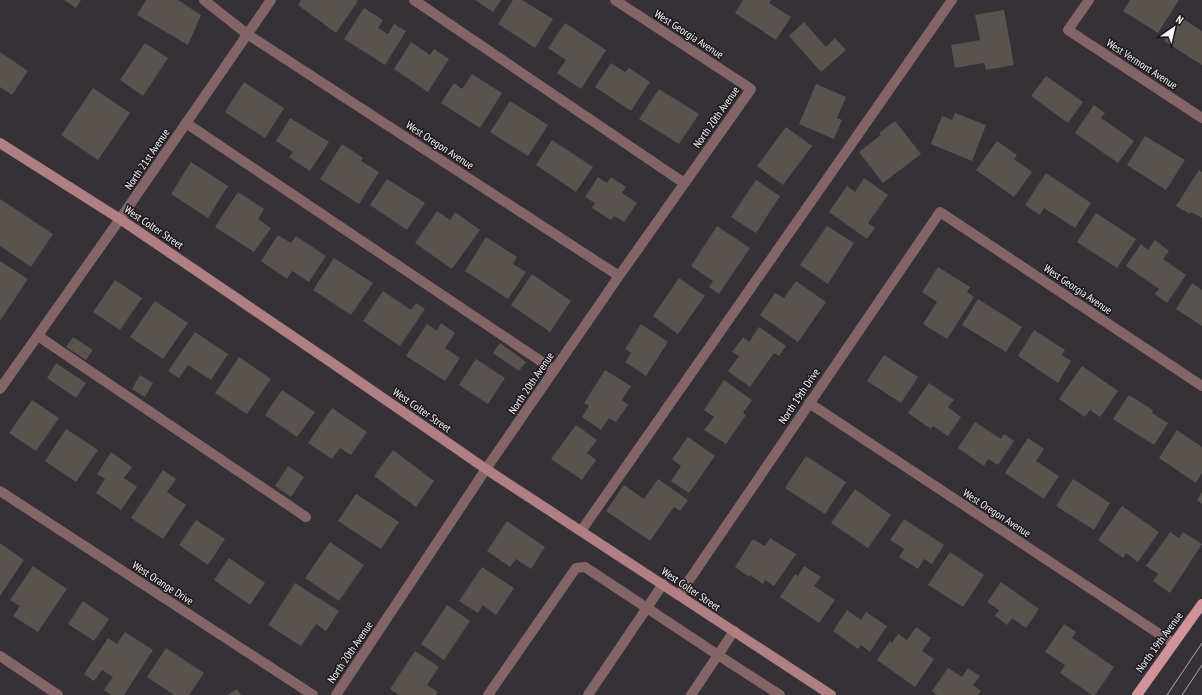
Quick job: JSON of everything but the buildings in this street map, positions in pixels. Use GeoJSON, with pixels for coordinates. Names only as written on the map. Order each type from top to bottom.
{"type":"FeatureCollection","features":[{"type":"Feature","properties":{"kind":"main road","name":"North 19th Avenue"},"geometry":{"type":"LineString","coordinates":[[1137,695],[1202,604]]}},
{"type":"Feature","properties":{"kind":"street","name":"West Oregon Avenue"},"geometry":{"type":"LineString","coordinates":[[204,0],[247,34],[619,276]]}},
{"type":"Feature","properties":{"kind":"street","name":"North 21st Avenue"},"geometry":{"type":"LineString","coordinates":[[0,389],[120,219],[271,0]]}},
{"type":"Feature","properties":{"kind":"street"},"geometry":{"type":"LineString","coordinates":[[414,0],[684,182]]}},
{"type":"Feature","properties":{"kind":"street","name":"West Georgia Avenue"},"geometry":{"type":"LineString","coordinates":[[615,0],[751,89]]}},
{"type":"Feature","properties":{"kind":"street"},"geometry":{"type":"LineString","coordinates":[[581,531],[952,0]]}},
{"type":"Feature","properties":{"kind":"street","name":"West Vermont Avenue"},"geometry":{"type":"LineString","coordinates":[[1089,0],[1068,30],[1202,118]]}},
{"type":"Feature","properties":{"kind":"street","name":"North 20th Avenue"},"geometry":{"type":"LineString","coordinates":[[336,695],[486,469],[684,182],[751,89]]}},
{"type":"Feature","properties":{"kind":"street"},"geometry":{"type":"LineString","coordinates":[[186,123],[554,370]]}},
{"type":"Feature","properties":{"kind":"street","name":"West Colter Street"},"geometry":{"type":"LineString","coordinates":[[0,143],[120,219],[486,469],[663,584],[829,695]]}},
{"type":"Feature","properties":{"kind":"street","name":"West Georgia Avenue"},"geometry":{"type":"LineString","coordinates":[[940,212],[1202,386]]}},
{"type":"Feature","properties":{"kind":"street","name":"North 19th Drive"},"geometry":{"type":"LineString","coordinates":[[679,595],[940,212]]}},
{"type":"Feature","properties":{"kind":"street"},"geometry":{"type":"LineString","coordinates":[[38,336],[306,517]]}},
{"type":"Feature","properties":{"kind":"street","name":"West Oregon Avenue"},"geometry":{"type":"LineString","coordinates":[[809,403],[1173,643]]}},
{"type":"Feature","properties":{"kind":"street","name":"West Orange Drive"},"geometry":{"type":"LineString","coordinates":[[0,491],[313,695]]}},
{"type":"Feature","properties":{"kind":"street"},"geometry":{"type":"LineString","coordinates":[[488,695],[576,568],[585,567],[780,695]]}},
{"type":"Feature","properties":{"kind":"street"},"geometry":{"type":"LineString","coordinates":[[588,695],[663,584]]}},
{"type":"Feature","properties":{"kind":"street"},"geometry":{"type":"LineString","coordinates":[[690,695],[734,631]]}},
{"type":"Feature","properties":{"kind":"street"},"geometry":{"type":"LineString","coordinates":[[0,656],[58,695]]}},
{"type":"Feature","properties":{"kind":"tram line"},"geometry":{"type":"LineString","coordinates":[[1167,695],[1202,643]]}},
{"type":"Feature","properties":{"kind":"tram line"},"geometry":{"type":"LineString","coordinates":[[1182,695],[1202,665]]}}]}
